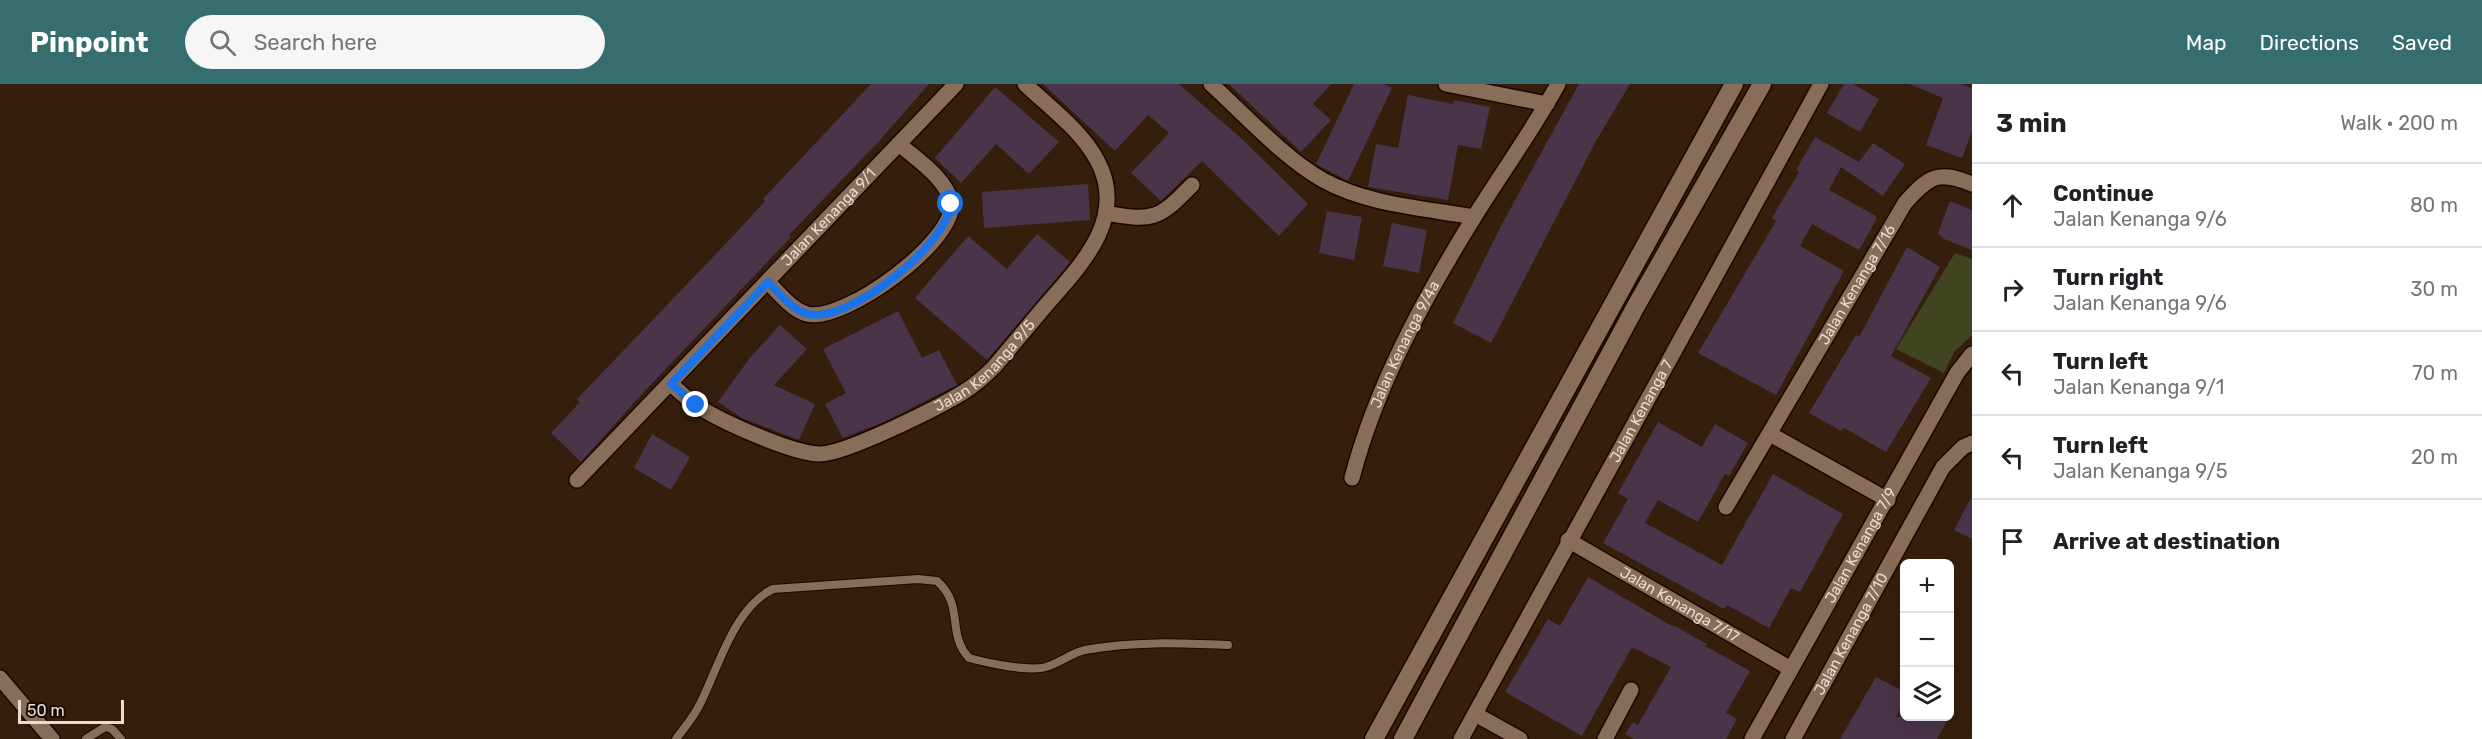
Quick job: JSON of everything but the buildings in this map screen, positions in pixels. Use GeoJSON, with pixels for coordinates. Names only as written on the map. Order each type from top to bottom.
{"type":"FeatureCollection","features":[{"type":"Feature","properties":{"kind":"street","name":"Jalan Kenanga 9/1"},"geometry":{"type":"LineString","coordinates":[[577,480],[956,84]]}},
{"type":"Feature","properties":{"kind":"street","name":"Jalan Kenanga 9/5"},"geometry":{"type":"LineString","coordinates":[[671,384],[696,405],[800,452],[820,455],[844,451],[960,394],[979,382],[994,368],[1087,259],[1100,234],[1106,213],[1106,188],[1098,160],[1074,130],[1025,84]]}},
{"type":"Feature","properties":{"kind":"street"},"geometry":{"type":"LineString","coordinates":[[1211,84],[1294,159],[1322,180],[1351,193],[1379,200],[1474,217]]}},
{"type":"Feature","properties":{"kind":"street"},"geometry":{"type":"LineString","coordinates":[[1446,84],[1547,104]]}},
{"type":"Feature","properties":{"kind":"street","name":"Jalan Kenanga 9/4a"},"geometry":{"type":"LineString","coordinates":[[1352,478],[1364,431],[1401,347],[1474,217],[1558,84]]}},
{"type":"Feature","properties":{"kind":"street"},"geometry":{"type":"LineString","coordinates":[[1374,739],[1734,84]]}},
{"type":"Feature","properties":{"kind":"street"},"geometry":{"type":"LineString","coordinates":[[1403,739],[1636,306],[1762,84]]}},
{"type":"Feature","properties":{"kind":"street","name":"Jalan Kenanga 7"},"geometry":{"type":"LineString","coordinates":[[1461,739],[1568,540],[1821,84]]}},
{"type":"Feature","properties":{"kind":"street"},"geometry":{"type":"LineString","coordinates":[[768,282],[792,305],[808,314],[829,313],[866,296],[893,278],[928,246],[950,215],[951,204],[947,191],[936,178],[899,144]]}},
{"type":"Feature","properties":{"kind":"street","name":"Jalan Kenanga 7/16"},"geometry":{"type":"LineString","coordinates":[[1726,507],[1905,203],[1932,178],[1950,175],[1972,184]]}},
{"type":"Feature","properties":{"kind":"street"},"geometry":{"type":"LineString","coordinates":[[1106,213],[1136,219],[1155,216],[1169,209],[1192,185]]}},
{"type":"Feature","properties":{"kind":"street","name":"Jalan Kenanga 7/9"},"geometry":{"type":"LineString","coordinates":[[1752,739],[1888,500],[1957,373],[1972,354]]}},
{"type":"Feature","properties":{"kind":"street"},"geometry":{"type":"LineString","coordinates":[[1770,434],[1888,500]]}},
{"type":"Feature","properties":{"kind":"street","name":"Jalan Kenanga 7/10"},"geometry":{"type":"LineString","coordinates":[[1793,739],[1943,466],[1963,447],[1972,443]]}},
{"type":"Feature","properties":{"kind":"street","name":"Jalan Kenanga 7/17"},"geometry":{"type":"LineString","coordinates":[[1568,540],[1791,669]]}},
{"type":"Feature","properties":{"kind":"street"},"geometry":{"type":"LineString","coordinates":[[0,678],[52,739]]}},
{"type":"Feature","properties":{"kind":"street"},"geometry":{"type":"LineString","coordinates":[[1605,739],[1631,690]]}},
{"type":"Feature","properties":{"kind":"street"},"geometry":{"type":"LineString","coordinates":[[1475,714],[1520,739]]}},
{"type":"Feature","properties":{"kind":"lane"},"geometry":{"type":"LineString","coordinates":[[676,739],[699,706],[738,625],[763,594],[773,589],[918,579],[937,581],[951,600],[958,646],[969,658],[1034,668],[1047,667],[1082,651],[1104,648],[1159,642],[1228,645]]}},
{"type":"Feature","properties":{"kind":"lane"},"geometry":{"type":"LineString","coordinates":[[86,739],[105,727],[112,729],[121,739]]}},
{"type":"Feature","properties":{"kind":"green space"},"geometry":{"type":"Polygon","coordinates":[[[1955,253],[1972,259],[1972,335],[1954,352],[1944,373],[1896,349],[1955,253]]]}},
{"type":"Feature","properties":{"kind":"route"},"geometry":{"type":"LineString","coordinates":[[696,405],[671,384],[768,282],[792,305],[808,314],[829,313],[866,296],[902,272],[928,246],[950,215],[951,204]]}}]}
